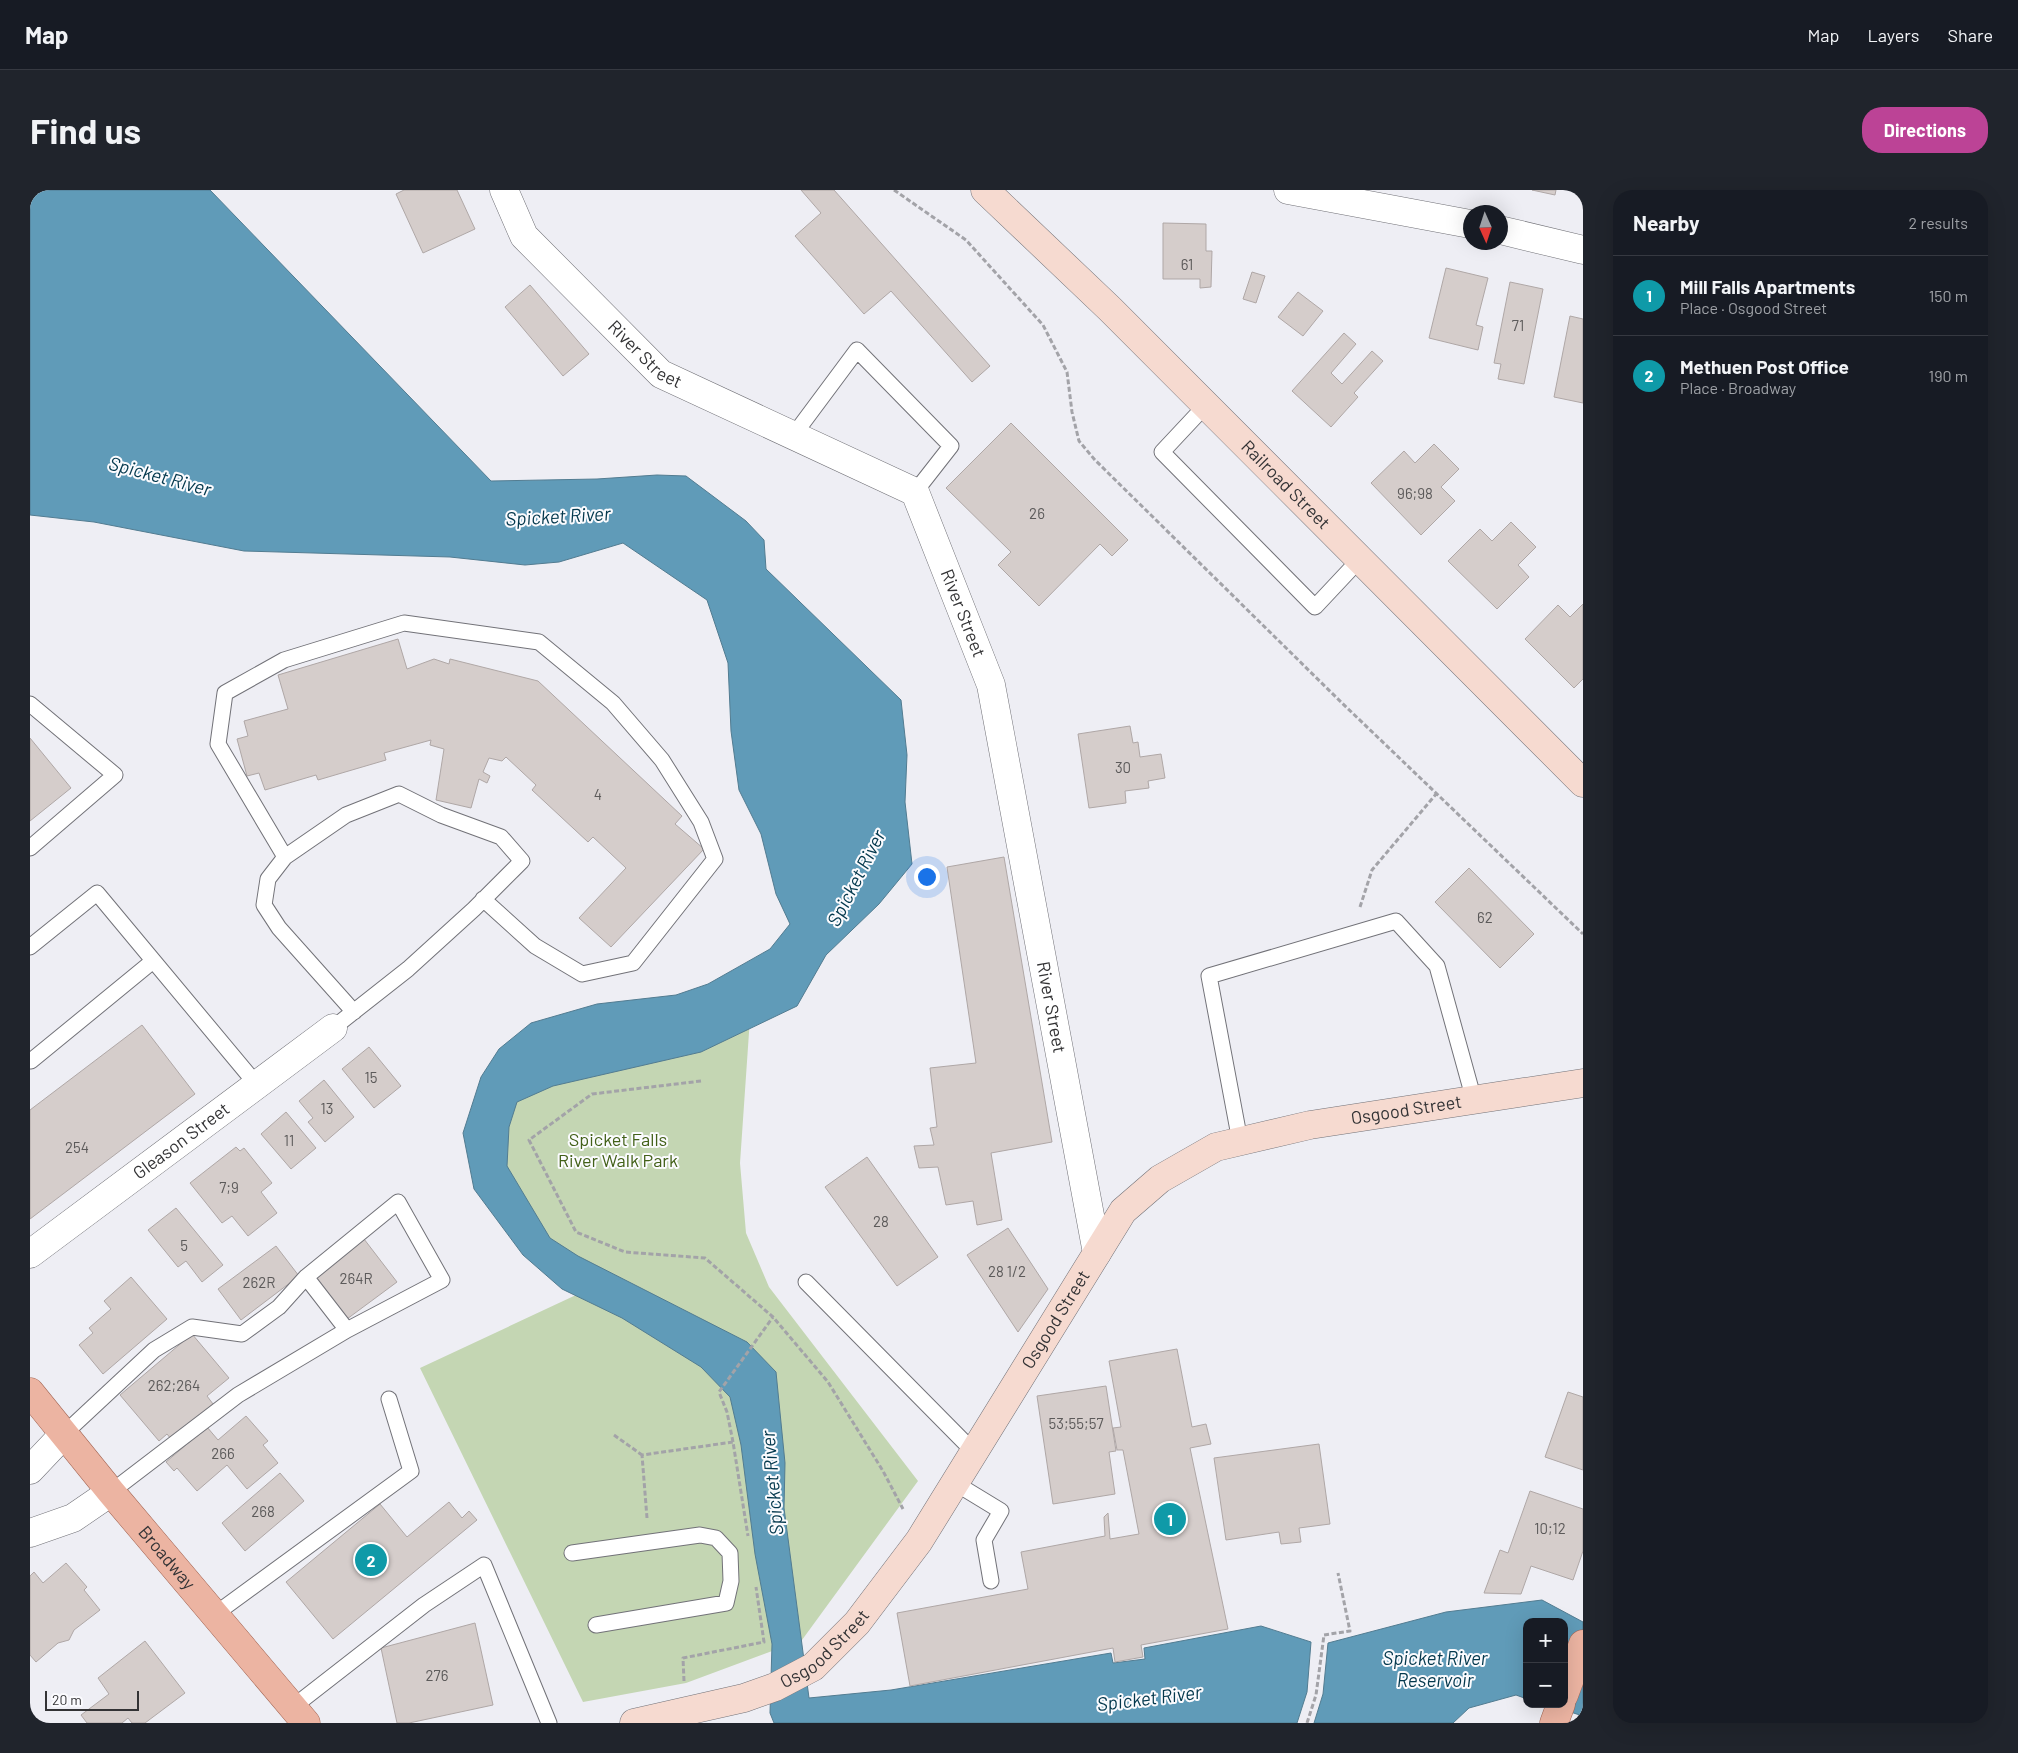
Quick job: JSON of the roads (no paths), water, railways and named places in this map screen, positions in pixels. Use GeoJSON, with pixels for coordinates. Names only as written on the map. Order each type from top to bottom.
{"type":"FeatureCollection","features":[{"type":"Feature","properties":{"kind":"main road","name":"Railroad Street"},"geometry":{"type":"LineString","coordinates":[[986,190],[1110,309],[1583,783]]}},
{"type":"Feature","properties":{"kind":"main road","name":"Osgood Street"},"geometry":{"type":"LineString","coordinates":[[634,1723],[744,1698],[775,1687],[813,1667],[857,1623],[919,1541],[1123,1211],[1160,1179],[1216,1147],[1310,1125],[1583,1084]]}},
{"type":"Feature","properties":{"kind":"main road","name":"Broadway"},"geometry":{"type":"LineString","coordinates":[[30,1392],[111,1492],[300,1715]]}},
{"type":"Feature","properties":{"kind":"main road"},"geometry":{"type":"LineString","coordinates":[[1559,1710],[1583,1644]]}},
{"type":"Feature","properties":{"kind":"street","name":"River Street"},"geometry":{"type":"LineString","coordinates":[[504,190],[524,236],[661,374],[914,492],[991,685],[1097,1253]]}},
{"type":"Feature","properties":{"kind":"street"},"geometry":{"type":"LineString","coordinates":[[1288,190],[1463,223]]}},
{"type":"Feature","properties":{"kind":"street"},"geometry":{"type":"LineString","coordinates":[[1508,232],[1583,250]]}},
{"type":"Feature","properties":{"kind":"street","name":"Gleason Street"},"geometry":{"type":"LineString","coordinates":[[30,1254],[333,1028]]}},
{"type":"Feature","properties":{"kind":"street"},"geometry":{"type":"LineString","coordinates":[[30,1470],[65,1433]]}},
{"type":"Feature","properties":{"kind":"street"},"geometry":{"type":"LineString","coordinates":[[30,1533],[73,1518],[111,1492]]}},
{"type":"Feature","properties":{"kind":"lane"},"geometry":{"type":"LineString","coordinates":[[793,436],[857,350],[951,446],[914,492]]}},
{"type":"Feature","properties":{"kind":"lane"},"geometry":{"type":"LineString","coordinates":[[1206,405],[1162,452],[1315,607],[1360,559]]}},
{"type":"Feature","properties":{"kind":"lane"},"geometry":{"type":"LineString","coordinates":[[285,857],[218,744],[225,693],[284,660],[404,622],[539,642],[613,703],[662,760],[701,822],[715,860],[633,963],[582,974],[535,946],[483,899]]}},
{"type":"Feature","properties":{"kind":"lane"},"geometry":{"type":"LineString","coordinates":[[30,704],[115,775],[30,848]]}},
{"type":"Feature","properties":{"kind":"lane"},"geometry":{"type":"LineString","coordinates":[[333,1028],[354,1012],[408,969],[522,861],[501,837],[441,814],[399,794],[346,815],[285,857],[268,879],[264,906],[279,928],[354,1012]]}},
{"type":"Feature","properties":{"kind":"lane"},"geometry":{"type":"LineString","coordinates":[[30,947],[97,893],[257,1085]]}},
{"type":"Feature","properties":{"kind":"lane"},"geometry":{"type":"LineString","coordinates":[[1240,1141],[1209,976],[1396,920],[1437,966],[1474,1100]]}},
{"type":"Feature","properties":{"kind":"lane"},"geometry":{"type":"LineString","coordinates":[[31,1061],[153,961]]}},
{"type":"Feature","properties":{"kind":"lane"},"geometry":{"type":"LineString","coordinates":[[65,1433],[154,1350],[192,1327],[242,1334],[279,1307],[306,1277],[398,1202],[442,1280],[347,1330],[238,1395],[111,1492]]}},
{"type":"Feature","properties":{"kind":"lane"},"geometry":{"type":"LineString","coordinates":[[306,1277],[347,1330]]}},
{"type":"Feature","properties":{"kind":"lane"},"geometry":{"type":"LineString","coordinates":[[806,1282],[974,1452]]}},
{"type":"Feature","properties":{"kind":"lane"},"geometry":{"type":"LineString","coordinates":[[214,1615],[411,1471],[389,1399]]}},
{"type":"Feature","properties":{"kind":"lane"},"geometry":{"type":"LineString","coordinates":[[955,1483],[1001,1511],[984,1540],[991,1581]]}},
{"type":"Feature","properties":{"kind":"lane"},"geometry":{"type":"LineString","coordinates":[[572,1553],[700,1535],[716,1538],[730,1554],[731,1582],[726,1603],[596,1625]]}},
{"type":"Feature","properties":{"kind":"lane"},"geometry":{"type":"LineString","coordinates":[[300,1715],[424,1605],[484,1565],[549,1723]]}},
{"type":"Feature","properties":{"kind":"water","name":"Spicket River"},"geometry":{"type":"Polygon","coordinates":[[[30,190],[210,190],[491,481],[597,479],[657,475],[686,476],[746,521],[764,540],[766,569],[901,700],[907,755],[905,802],[912,864],[879,904],[826,955],[797,1006],[701,1052],[553,1086],[517,1102],[509,1127],[507,1166],[550,1238],[578,1256],[747,1342],[776,1372],[785,1463],[784,1508],[809,1698],[891,1690],[1111,1653],[1113,1663],[1145,1659],[1144,1648],[1261,1626],[1311,1642],[1307,1692],[1297,1723],[774,1723],[770,1713],[772,1644],[755,1554],[741,1445],[730,1397],[701,1367],[622,1318],[562,1289],[523,1255],[474,1189],[463,1133],[481,1077],[499,1049],[531,1023],[597,1004],[676,995],[708,984],[770,949],[790,924],[776,894],[761,834],[739,790],[731,731],[728,663],[707,600],[623,543],[559,562],[525,565],[450,557],[244,551],[94,522],[30,515],[30,190]]]}},
{"type":"Feature","properties":{"kind":"water","name":"Spicket River Reservoir"},"geometry":{"type":"Polygon","coordinates":[[[1542,1600],[1583,1622],[1583,1716],[1558,1708],[1568,1708],[1568,1618],[1523,1618],[1523,1698],[1516,1695],[1469,1708],[1453,1723],[1314,1723],[1323,1694],[1328,1643],[1446,1612],[1542,1600]]]}},
{"type":"Feature","properties":{"kind":"place","name":"Mill Falls Apartments"},"geometry":{"type":"Point","coordinates":[1170,1519]}},
{"type":"Feature","properties":{"kind":"place","name":"Methuen Post Office"},"geometry":{"type":"Point","coordinates":[371,1560]}},
{"type":"Feature","properties":{"kind":"park label","name":"Spicket Falls River Walk Park"},"geometry":{"type":"Point","coordinates":[618,1150]}}]}
